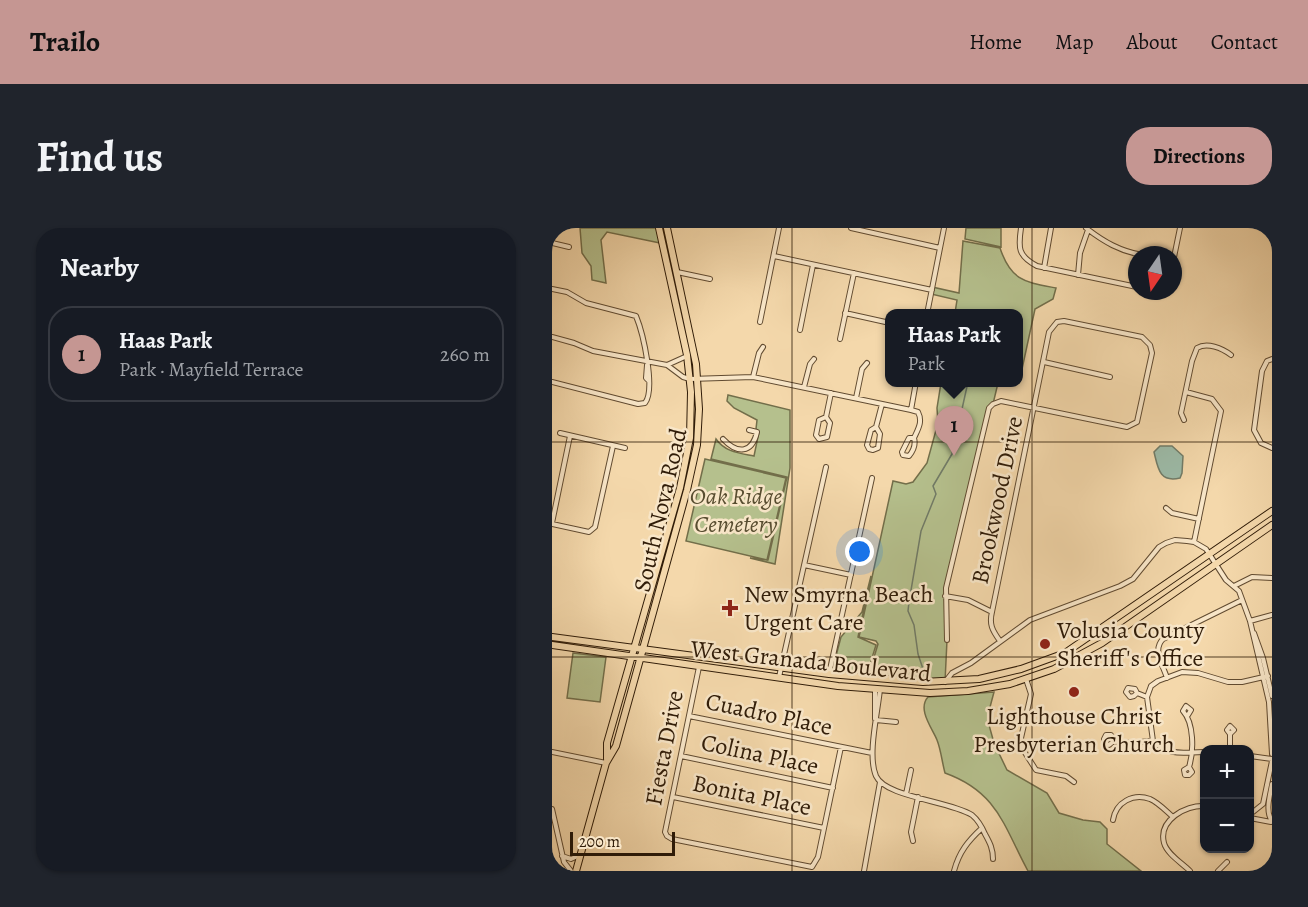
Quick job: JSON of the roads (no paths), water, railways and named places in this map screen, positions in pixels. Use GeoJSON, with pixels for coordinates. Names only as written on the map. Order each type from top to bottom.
{"type":"FeatureCollection","features":[{"type":"Feature","properties":{"kind":"main road","name":"South Nova Road"},"geometry":{"type":"LineString","coordinates":[[606,763],[615,746],[644,649],[691,474],[699,420],[694,379],[659,228]]}},
{"type":"Feature","properties":{"kind":"main road","name":"South Nova Road"},"geometry":{"type":"LineString","coordinates":[[606,763],[607,743],[684,472],[691,426],[694,379],[693,344],[667,228]]}},
{"type":"Feature","properties":{"kind":"main road"},"geometry":{"type":"LineString","coordinates":[[667,263],[677,272]]}},
{"type":"Feature","properties":{"kind":"main road","name":"West Granada Boulevard"},"geometry":{"type":"LineString","coordinates":[[552,637],[829,674],[945,682],[979,679],[1058,657],[1096,634],[1272,511]]}},
{"type":"Feature","properties":{"kind":"main road","name":"West Granada Boulevard"},"geometry":{"type":"LineString","coordinates":[[552,645],[813,683],[930,693],[968,692],[1010,684],[1054,669],[1088,651],[1272,525]]}},
{"type":"Feature","properties":{"kind":"main road"},"geometry":{"type":"LineString","coordinates":[[663,549],[666,566]]}},
{"type":"Feature","properties":{"kind":"main road"},"geometry":{"type":"LineString","coordinates":[[1102,643],[1110,624]]}},
{"type":"Feature","properties":{"kind":"main road"},"geometry":{"type":"LineString","coordinates":[[1088,651],[1096,634]]}},
{"type":"Feature","properties":{"kind":"main road"},"geometry":{"type":"LineString","coordinates":[[1026,678],[1029,671],[1058,657]]}},
{"type":"Feature","properties":{"kind":"main road"},"geometry":{"type":"LineString","coordinates":[[1010,684],[1021,669]]}},
{"type":"Feature","properties":{"kind":"main road"},"geometry":{"type":"LineString","coordinates":[[813,683],[823,680],[829,674]]}},
{"type":"Feature","properties":{"kind":"main road"},"geometry":{"type":"LineString","coordinates":[[877,689],[883,683],[894,680]]}},
{"type":"Feature","properties":{"kind":"main road"},"geometry":{"type":"LineString","coordinates":[[930,693],[939,689],[945,682]]}},
{"type":"Feature","properties":{"kind":"main road"},"geometry":{"type":"LineString","coordinates":[[576,871],[606,763]]}},
{"type":"Feature","properties":{"kind":"street"},"geometry":{"type":"LineString","coordinates":[[760,322],[779,228]]}},
{"type":"Feature","properties":{"kind":"street"},"geometry":{"type":"LineString","coordinates":[[851,228],[940,248]]}},
{"type":"Feature","properties":{"kind":"street"},"geometry":{"type":"LineString","coordinates":[[928,309],[944,228]]}},
{"type":"Feature","properties":{"kind":"street"},"geometry":{"type":"LineString","coordinates":[[1021,228],[1019,243],[1021,252],[1030,262],[1044,268],[1128,285]]}},
{"type":"Feature","properties":{"kind":"street"},"geometry":{"type":"LineString","coordinates":[[1044,268],[1051,228]]}},
{"type":"Feature","properties":{"kind":"street"},"geometry":{"type":"LineString","coordinates":[[1176,246],[1180,228]]}},
{"type":"Feature","properties":{"kind":"street"},"geometry":{"type":"LineString","coordinates":[[1078,275],[1080,253],[1087,229],[1120,250],[1128,252]]}},
{"type":"Feature","properties":{"kind":"street"},"geometry":{"type":"LineString","coordinates":[[552,243],[569,247]]}},
{"type":"Feature","properties":{"kind":"street"},"geometry":{"type":"LineString","coordinates":[[774,256],[932,290]]}},
{"type":"Feature","properties":{"kind":"street"},"geometry":{"type":"LineString","coordinates":[[800,330],[813,265]]}},
{"type":"Feature","properties":{"kind":"street"},"geometry":{"type":"LineString","coordinates":[[677,272],[710,279]]}},
{"type":"Feature","properties":{"kind":"street"},"geometry":{"type":"LineString","coordinates":[[840,339],[854,273]]}},
{"type":"Feature","properties":{"kind":"street"},"geometry":{"type":"LineString","coordinates":[[552,289],[567,292],[586,303],[636,316],[647,363],[648,400],[638,404],[552,382]]}},
{"type":"Feature","properties":{"kind":"street"},"geometry":{"type":"LineString","coordinates":[[845,313],[885,321]]}},
{"type":"Feature","properties":{"kind":"street","name":"Brookwood Drive"},"geometry":{"type":"LineString","coordinates":[[1000,641],[989,623],[1049,332],[1057,322],[1073,321],[1142,337],[1150,345],[1152,352],[1137,422],[1133,426],[1127,427],[1034,408]]}},
{"type":"Feature","properties":{"kind":"street"},"geometry":{"type":"LineString","coordinates":[[552,337],[592,351],[667,365],[683,377],[694,379],[753,376],[911,410],[918,412],[921,418],[912,452],[909,456],[903,455],[907,440],[914,438]]}},
{"type":"Feature","properties":{"kind":"street"},"geometry":{"type":"LineString","coordinates":[[1184,420],[1181,413],[1197,348],[1205,345],[1224,350],[1231,355]]}},
{"type":"Feature","properties":{"kind":"street"},"geometry":{"type":"LineString","coordinates":[[753,376],[759,353],[763,347]]}},
{"type":"Feature","properties":{"kind":"street"},"geometry":{"type":"LineString","coordinates":[[667,365],[687,355]]}},
{"type":"Feature","properties":{"kind":"street"},"geometry":{"type":"LineString","coordinates":[[804,387],[810,364],[814,359]]}},
{"type":"Feature","properties":{"kind":"street"},"geometry":{"type":"LineString","coordinates":[[1272,359],[1267,361],[1262,371],[1254,430],[1261,443],[1272,448]]}},
{"type":"Feature","properties":{"kind":"street"},"geometry":{"type":"LineString","coordinates":[[1044,362],[1110,377]]}},
{"type":"Feature","properties":{"kind":"street"},"geometry":{"type":"LineString","coordinates":[[856,398],[862,369],[867,363]]}},
{"type":"Feature","properties":{"kind":"street"},"geometry":{"type":"LineString","coordinates":[[911,410],[915,387]]}},
{"type":"Feature","properties":{"kind":"street"},"geometry":{"type":"LineString","coordinates":[[1186,392],[1208,396],[1216,402],[1221,411],[1194,542]]}},
{"type":"Feature","properties":{"kind":"street"},"geometry":{"type":"LineString","coordinates":[[826,417],[831,393]]}},
{"type":"Feature","properties":{"kind":"street"},"geometry":{"type":"LineString","coordinates":[[947,640],[945,596],[988,408],[1001,401],[1034,408]]}},
{"type":"Feature","properties":{"kind":"street"},"geometry":{"type":"LineString","coordinates":[[876,427],[880,434],[878,448],[873,450],[867,445],[871,430],[876,427],[882,404]]}},
{"type":"Feature","properties":{"kind":"street"},"geometry":{"type":"LineString","coordinates":[[826,417],[830,422],[826,437],[819,439],[816,435],[819,420],[826,417]]}},
{"type":"Feature","properties":{"kind":"street"},"geometry":{"type":"LineString","coordinates":[[723,439],[734,448],[751,447],[757,432],[749,430]]}},
{"type":"Feature","properties":{"kind":"street"},"geometry":{"type":"LineString","coordinates":[[560,434],[625,448]]}},
{"type":"Feature","properties":{"kind":"street"},"geometry":{"type":"LineString","coordinates":[[570,436],[552,524],[589,532],[595,527],[613,446]]}},
{"type":"Feature","properties":{"kind":"street"},"geometry":{"type":"LineString","coordinates":[[779,678],[826,467]]}},
{"type":"Feature","properties":{"kind":"street"},"geometry":{"type":"LineString","coordinates":[[684,472],[691,474]]}},
{"type":"Feature","properties":{"kind":"street"},"geometry":{"type":"LineString","coordinates":[[829,674],[872,478]]}},
{"type":"Feature","properties":{"kind":"street"},"geometry":{"type":"LineString","coordinates":[[1166,508],[1172,513],[1199,519]]}},
{"type":"Feature","properties":{"kind":"street"},"geometry":{"type":"LineString","coordinates":[[945,682],[952,673],[971,663],[1019,626],[1039,615],[1120,586],[1133,579],[1158,548],[1166,543],[1175,540],[1194,542],[1202,546],[1226,580],[1239,591],[1250,621],[1270,695],[1272,754]]}},
{"type":"Feature","properties":{"kind":"street"},"geometry":{"type":"LineString","coordinates":[[804,565],[851,575]]}},
{"type":"Feature","properties":{"kind":"street"},"geometry":{"type":"LineString","coordinates":[[1234,586],[1252,577],[1272,578]]}},
{"type":"Feature","properties":{"kind":"street"},"geometry":{"type":"LineString","coordinates":[[945,596],[968,600],[992,612]]}},
{"type":"Feature","properties":{"kind":"street"},"geometry":{"type":"LineString","coordinates":[[1167,678],[1157,651],[1162,639],[1242,600]]}},
{"type":"Feature","properties":{"kind":"street"},"geometry":{"type":"LineString","coordinates":[[1250,621],[1272,615]]}},
{"type":"Feature","properties":{"kind":"street"},"geometry":{"type":"LineString","coordinates":[[1263,667],[1272,664]]}},
{"type":"Feature","properties":{"kind":"street","name":"Fiesta Drive"},"geometry":{"type":"LineString","coordinates":[[699,667],[665,832],[667,836],[672,839],[807,867],[816,864],[824,828]]}},
{"type":"Feature","properties":{"kind":"street"},"geometry":{"type":"LineString","coordinates":[[1200,752],[1164,751],[1153,741],[1147,697],[1151,686],[1182,672],[1198,673],[1228,682],[1242,682],[1266,677]]}},
{"type":"Feature","properties":{"kind":"street"},"geometry":{"type":"LineString","coordinates":[[1026,678],[1030,694],[1021,738],[1022,748],[1036,770],[1066,776],[1074,782]]}},
{"type":"Feature","properties":{"kind":"street"},"geometry":{"type":"LineString","coordinates":[[877,689],[873,753],[876,777],[894,790],[961,810],[972,816],[982,828],[993,849],[993,859]]}},
{"type":"Feature","properties":{"kind":"street"},"geometry":{"type":"LineString","coordinates":[[1137,693],[1147,697]]}},
{"type":"Feature","properties":{"kind":"street"},"geometry":{"type":"LineString","coordinates":[[1188,715],[1191,731],[1189,767]]}},
{"type":"Feature","properties":{"kind":"street","name":"Cuadro Place"},"geometry":{"type":"LineString","coordinates":[[689,716],[873,753]]}},
{"type":"Feature","properties":{"kind":"street"},"geometry":{"type":"LineString","coordinates":[[876,720],[896,722]]}},
{"type":"Feature","properties":{"kind":"street"},"geometry":{"type":"LineString","coordinates":[[1230,734],[1230,745]]}},
{"type":"Feature","properties":{"kind":"street"},"geometry":{"type":"LineString","coordinates":[[1114,741],[1125,743],[1153,741]]}},
{"type":"Feature","properties":{"kind":"street"},"geometry":{"type":"LineString","coordinates":[[824,828],[841,747]]}},
{"type":"Feature","properties":{"kind":"street"},"geometry":{"type":"LineString","coordinates":[[552,752],[606,763]]}},
{"type":"Feature","properties":{"kind":"street","name":"Colina Place"},"geometry":{"type":"LineString","coordinates":[[681,756],[833,788]]}},
{"type":"Feature","properties":{"kind":"street"},"geometry":{"type":"LineString","coordinates":[[1254,757],[1272,761],[1269,808],[1272,822]]}},
{"type":"Feature","properties":{"kind":"street"},"geometry":{"type":"LineString","coordinates":[[906,794],[911,770]]}},
{"type":"Feature","properties":{"kind":"street"},"geometry":{"type":"LineString","coordinates":[[864,871],[880,782]]}},
{"type":"Feature","properties":{"kind":"street"},"geometry":{"type":"LineString","coordinates":[[1254,811],[1263,804],[1270,782]]}},
{"type":"Feature","properties":{"kind":"street","name":"Bonita Place"},"geometry":{"type":"LineString","coordinates":[[673,797],[824,828]]}},
{"type":"Feature","properties":{"kind":"street"},"geometry":{"type":"LineString","coordinates":[[913,841],[911,832],[918,797]]}},
{"type":"Feature","properties":{"kind":"street"},"geometry":{"type":"LineString","coordinates":[[1113,820],[1114,813],[1123,802],[1140,797],[1152,800],[1173,817]]}},
{"type":"Feature","properties":{"kind":"street"},"geometry":{"type":"LineString","coordinates":[[1190,871],[1164,843],[1164,830],[1173,817],[1187,807],[1200,806]]}},
{"type":"Feature","properties":{"kind":"street"},"geometry":{"type":"LineString","coordinates":[[552,808],[562,856],[565,865],[571,871]]}},
{"type":"Feature","properties":{"kind":"street"},"geometry":{"type":"LineString","coordinates":[[1254,816],[1258,819]]}},
{"type":"Feature","properties":{"kind":"street"},"geometry":{"type":"LineString","coordinates":[[1254,818],[1272,822]]}},
{"type":"Feature","properties":{"kind":"street"},"geometry":{"type":"LineString","coordinates":[[954,871],[964,847],[982,828]]}},
{"type":"Feature","properties":{"kind":"street"},"geometry":{"type":"LineString","coordinates":[[562,856],[571,859],[580,855]]}},
{"type":"Feature","properties":{"kind":"street"},"geometry":{"type":"LineString","coordinates":[[1218,871],[1227,862]]}},
{"type":"Feature","properties":{"kind":"waterway"},"geometry":{"type":"LineString","coordinates":[[922,677],[923,669],[918,654],[914,625],[908,611],[909,602],[921,531],[936,494],[933,486],[952,454],[967,387]]}},
{"type":"Feature","properties":{"kind":"place","name":"Haas Park"},"geometry":{"type":"Point","coordinates":[954,456]}},
{"type":"Feature","properties":{"kind":"place","name":"New Smyrna Beach Urgent Care"},"geometry":{"type":"Point","coordinates":[730,608]}},
{"type":"Feature","properties":{"kind":"place","name":"Volusia County Sheriff's Office"},"geometry":{"type":"Point","coordinates":[1045,644]}},
{"type":"Feature","properties":{"kind":"place","name":"Lighthouse Christ Presbyterian Church"},"geometry":{"type":"Point","coordinates":[1074,692]}},
{"type":"Feature","properties":{"kind":"park label","name":"Oak Ridge Cemetery"},"geometry":{"type":"Point","coordinates":[736,510]}}]}
